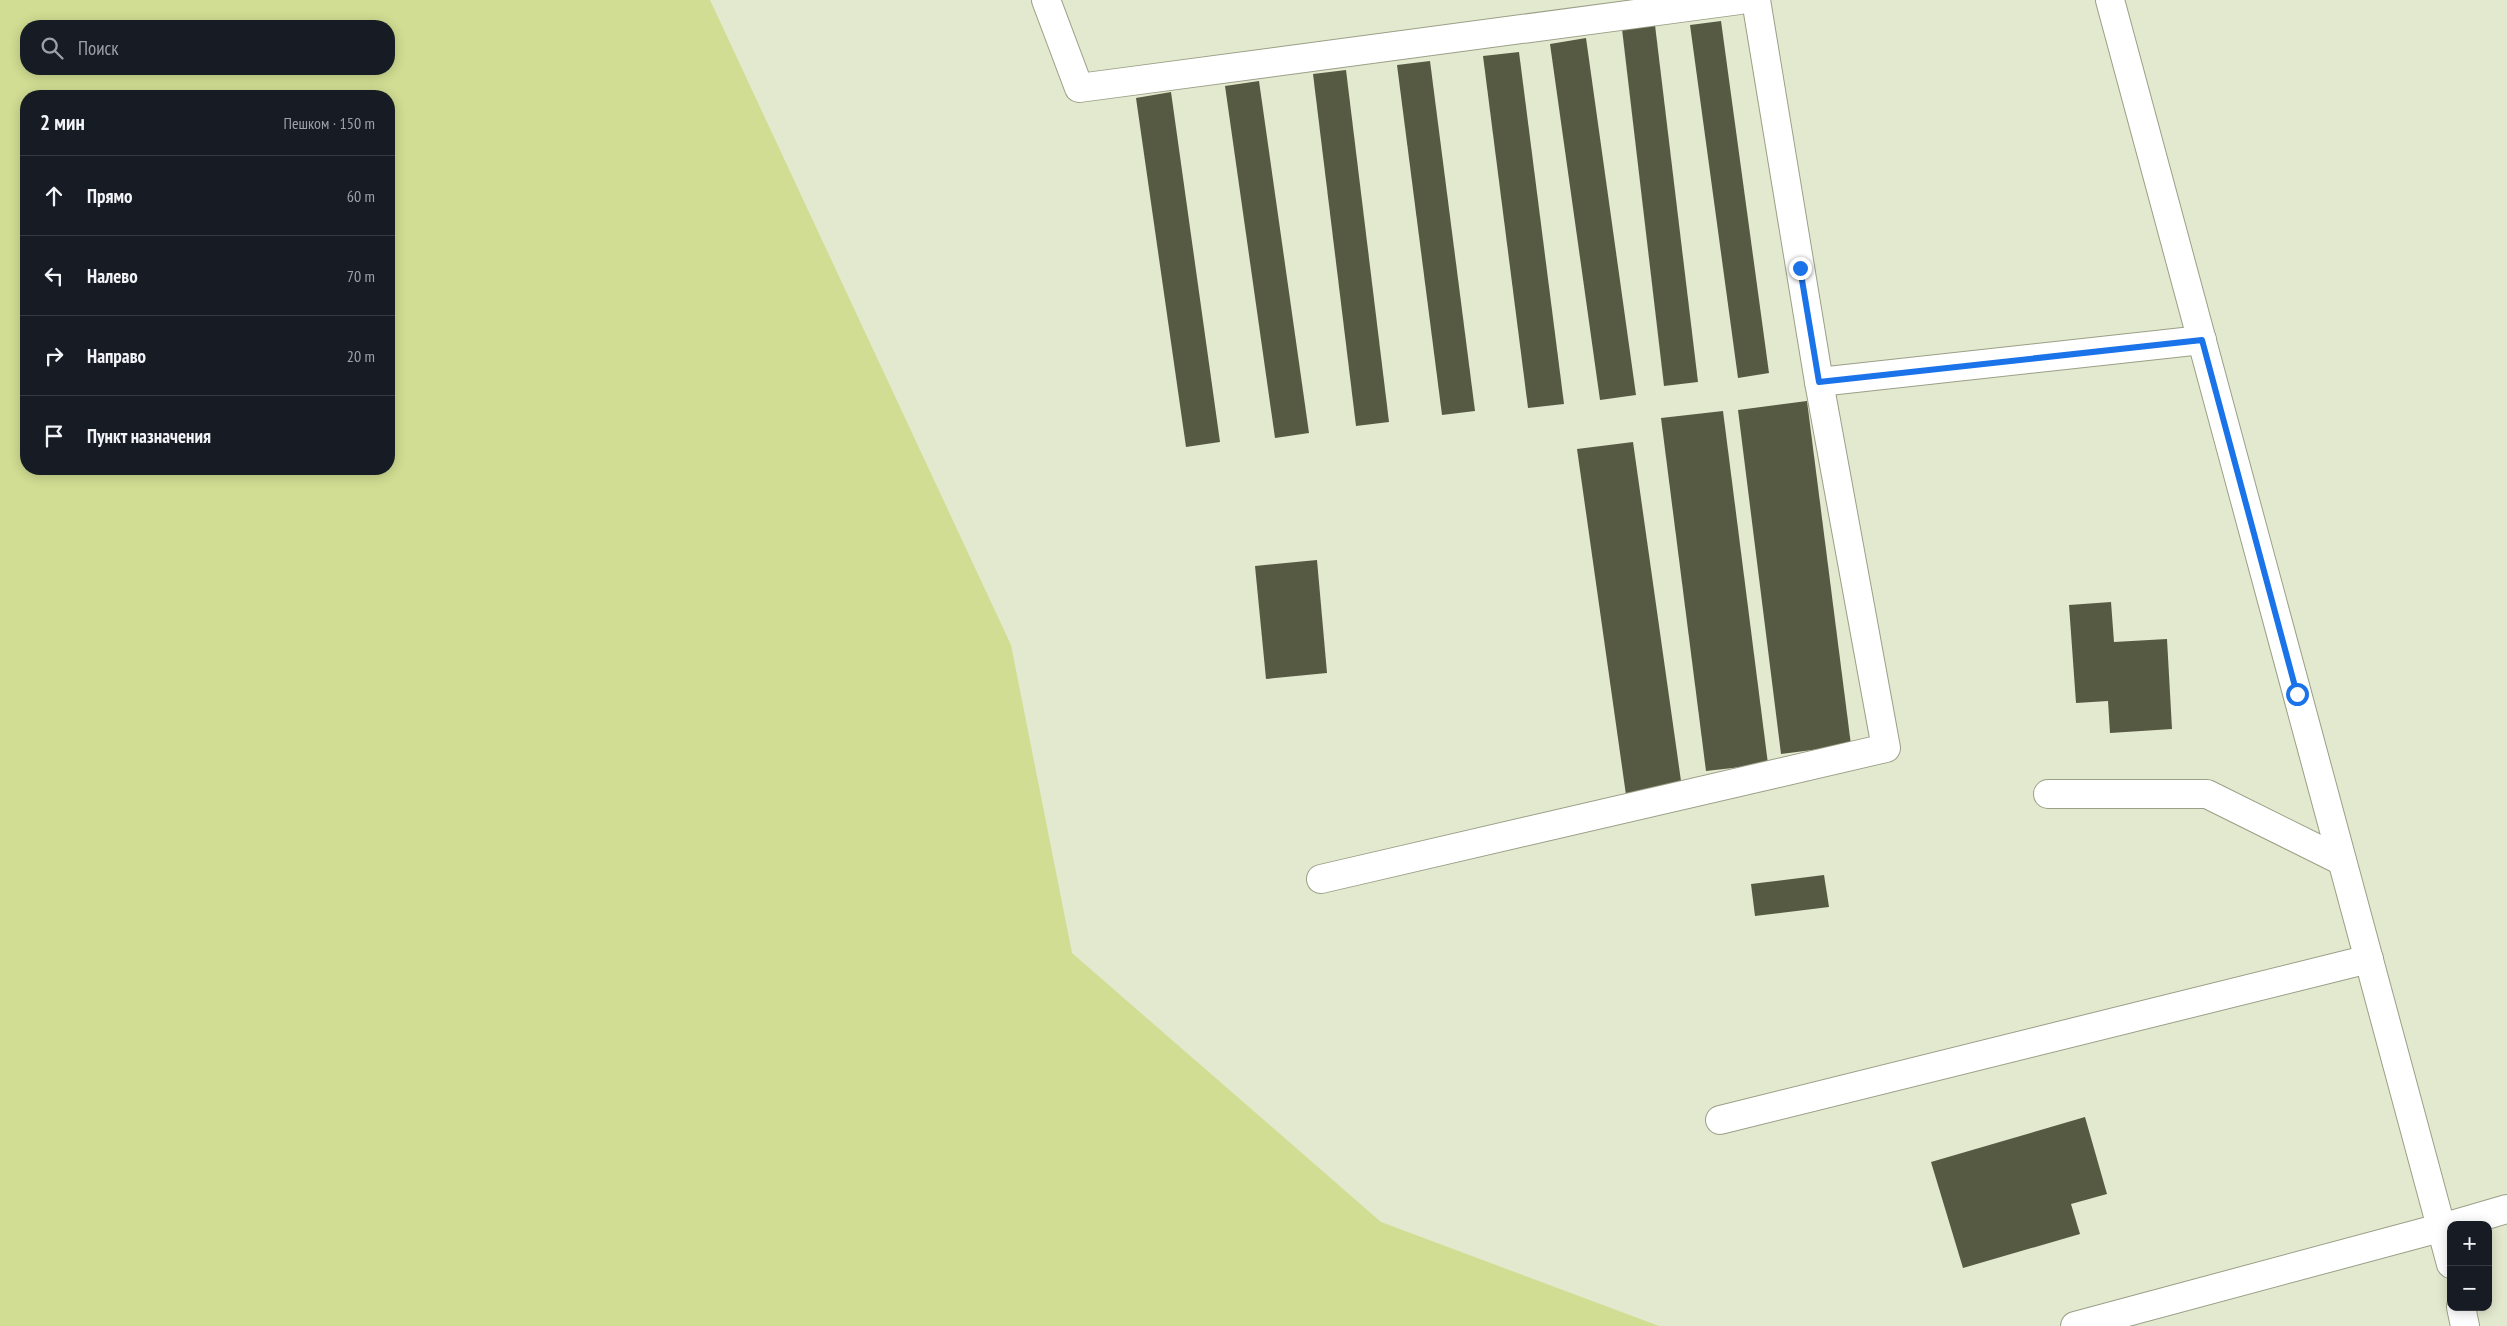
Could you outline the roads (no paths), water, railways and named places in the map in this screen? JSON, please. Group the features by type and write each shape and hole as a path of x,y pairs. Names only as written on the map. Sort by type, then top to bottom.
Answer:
{"street":[{"path":"1046,0 1079,88 1740,0"},
{"path":"1321,879 1886,748 1819,382 1756,0"},
{"path":"2110,0 2342,862 2447,1223"},
{"path":"1819,382 2202,340"},
{"path":"2048,794 2206,794 2342,862"},
{"path":"1720,1120 2369,959"},
{"path":"2465,1221 2507,1209"},
{"path":"2075,1326 2447,1226"},
{"path":"2462,1311 2465,1326"}]}
